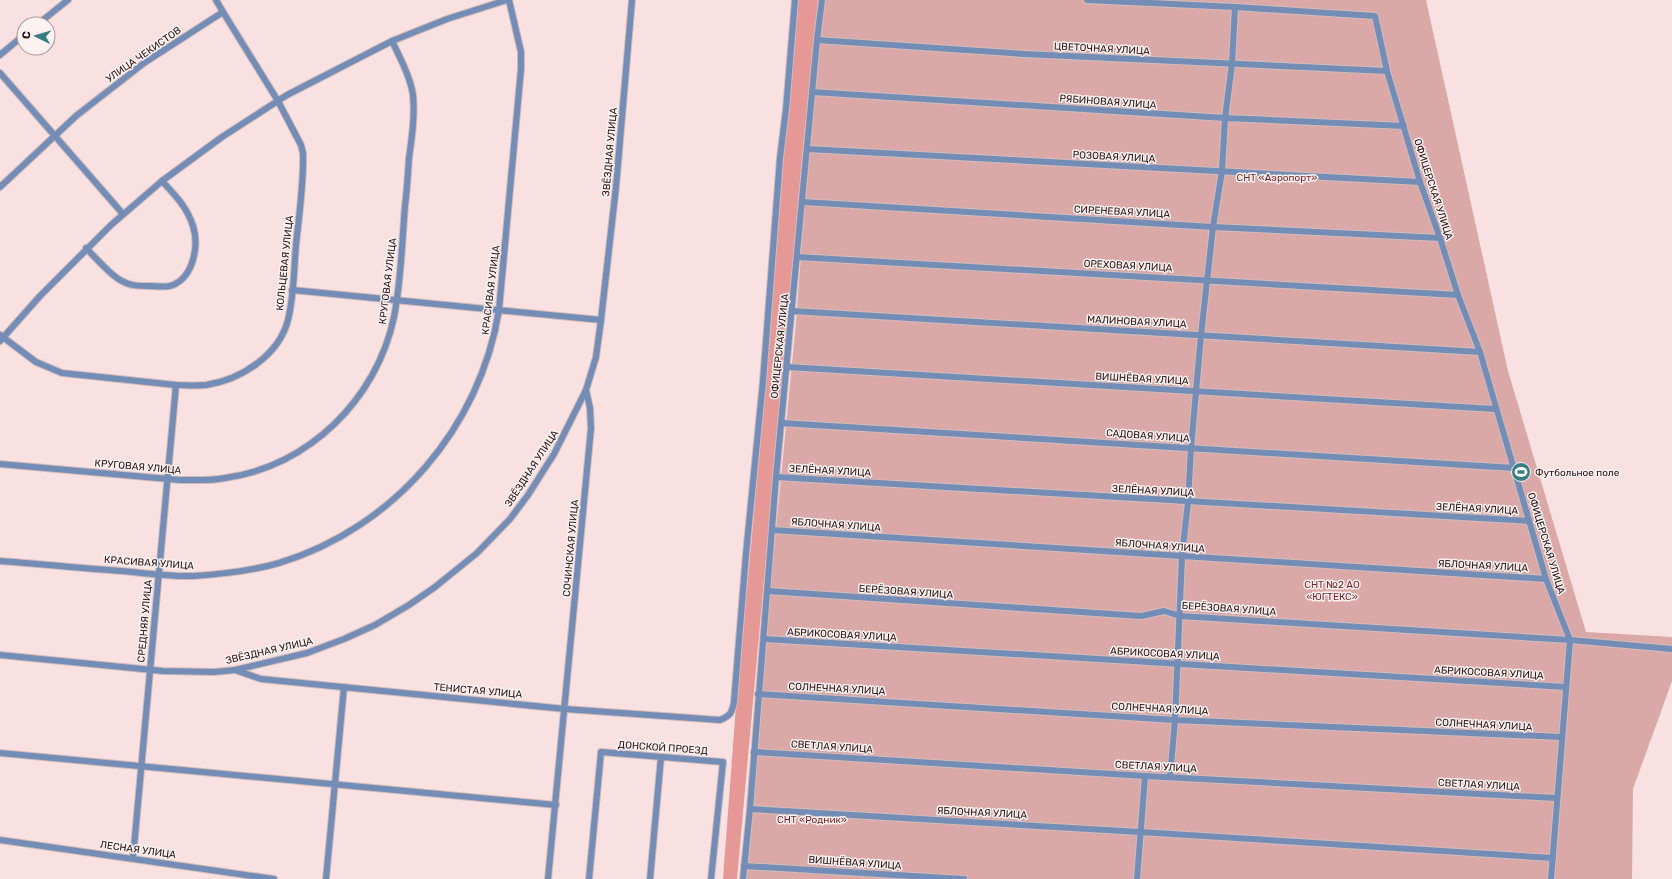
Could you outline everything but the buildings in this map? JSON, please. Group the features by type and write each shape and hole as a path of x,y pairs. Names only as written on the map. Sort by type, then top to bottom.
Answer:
{"street":[{"path":"48,16 68,0"},
{"path":"216,0 278,101"},
{"path":"1,338 86,248 123,214 162,181 222,137 278,101 392,41 447,19 508,0"},
{"name":"КРАСИВАЯ УЛИЦА","path":"0,561 179,576 221,574 262,568 280,563 321,547 345,534 362,524 390,502 416,478 449,438 469,404 482,376 495,337 499,310 521,68 521,52 508,0"},
{"name":"ЗВЁЗДНАЯ УЛИЦА","path":"0,655 150,669 214,672 235,670 307,653 344,639 374,625 435,587 477,553 510,519 528,495 554,454 586,390 596,357 602,320 616,187 632,0"},
{"name":"ТЕНИСТАЯ УЛИЦА","path":"235,670 261,679 565,708 720,720 732,712 795,0"},
{"name":"ОФИЦЕРСКАЯ УЛИЦА","path":"742,879 750,809 776,477 803,202 816,40 822,0"},
{"name":"ОФИЦЕРСКАЯ УЛИЦА","path":"1087,0 1235,7 1375,16 1387,71 1420,182 1458,295 1480,352 1546,579 1570,640"},
{"path":"1170,777 1175,720 1182,556 1188,502 1191,448 1201,335 1213,227 1222,171 1225,118 1232,64 1235,7"},
{"name":"УЛИЦА ЧЕКИСТОВ","path":"0,188 76,116 144,63 223,12"},
{"name":"ЦВЕТОЧНАЯ УЛИЦА","path":"816,40 1024,54 1387,71"},
{"path":"0,54 16,41"},
{"name":"КРУГОВАЯ УЛИЦА","path":"0,464 167,479 206,480 227,478 270,466 311,444 330,429 345,414 365,386 378,363 386,345 394,317 413,125 413,94 407,74 392,41"},
{"path":"0,73 123,214"},
{"name":"РЯБИНОВАЯ УЛИЦА","path":"812,92 1225,118 1404,126"},
{"name":"КОЛЬЦЕВАЯ УЛИЦА","path":"1,338 36,362 62,373 176,385 206,385 219,382 247,371 260,361 272,350 280,338 288,321 292,290 303,154 301,145 278,101"},
{"name":"РОЗОВАЯ УЛИЦА","path":"807,149 1420,182"},
{"path":"86,248 120,281 131,285 173,285 186,276 194,255 194,227 185,206 162,181"},
{"name":"СИРЕНЕВАЯ УЛИЦА","path":"803,202 1213,227 1440,238"},
{"name":"ОРЕХОВАЯ УЛИЦА","path":"797,257 1458,295"},
{"path":"292,290 602,320"},
{"name":"МАЛИНОВАЯ УЛИЦА","path":"792,312 1480,352"},
{"name":"ВИШНЁВАЯ УЛИЦА","path":"787,367 1496,409"},
{"name":"СРЕДНЯЯ УЛИЦА","path":"133,858 176,385"},
{"name":"СОЧИНСКАЯ УЛИЦА","path":"548,879 591,428 590,408 586,390"},
{"name":"САДОВАЯ УЛИЦА","path":"781,423 1514,468"},
{"name":"ЗЕЛЁНАЯ УЛИЦА","path":"776,477 1529,521"},
{"name":"ЯБЛОЧНАЯ УЛИЦА","path":"772,530 1546,579"},
{"name":"БЕРЁЗОВАЯ УЛИЦА","path":"768,591 1140,616 1164,611 1180,616 1570,640 1672,649"},
{"name":"АБРИКОСОВАЯ УЛИЦА","path":"764,639 1566,687"},
{"path":"1551,879 1556,798 1570,640"},
{"path":"326,879 344,687"},
{"name":"СОЛНЕЧНАЯ УЛИЦА","path":"758,694 1175,720 1561,737"},
{"name":"ДОНСКОЙ ПРОЕЗД","path":"590,879 602,752 723,762 711,879"},
{"name":"СВЕТЛАЯ УЛИЦА","path":"754,752 1144,776 1556,798"},
{"path":"0,753 556,805"},
{"path":"650,879 661,757"},
{"path":"1137,879 1144,776"},
{"name":"ЯБЛОЧНАЯ УЛИЦА","path":"750,809 1553,858"},
{"name":"ЛЕСНАЯ УЛИЦА","path":"0,840 274,879"},
{"name":"ВИШНЁВАЯ УЛИЦА","path":"744,866 964,879"}],"green space":[{"path":"823,0 1426,0 1508,371 1586,632 1672,637 1672,681 1633,789 1632,879 746,879 755,747 796,322 817,40"}],"shaded area":[{"path":"797,0 818,0 804,137 737,879 723,879 736,706 753,524"}],"place":[{"name":"Футбольное поле","path":"1521,472"}],"park label":[{"name":"СНТ «Аэропорт»","path":"1277,177"},
{"name":"СНТ №2 АО «ЮГТЕКС»","path":"1332,590"},
{"name":"СНТ «Родник»","path":"812,819"}]}
